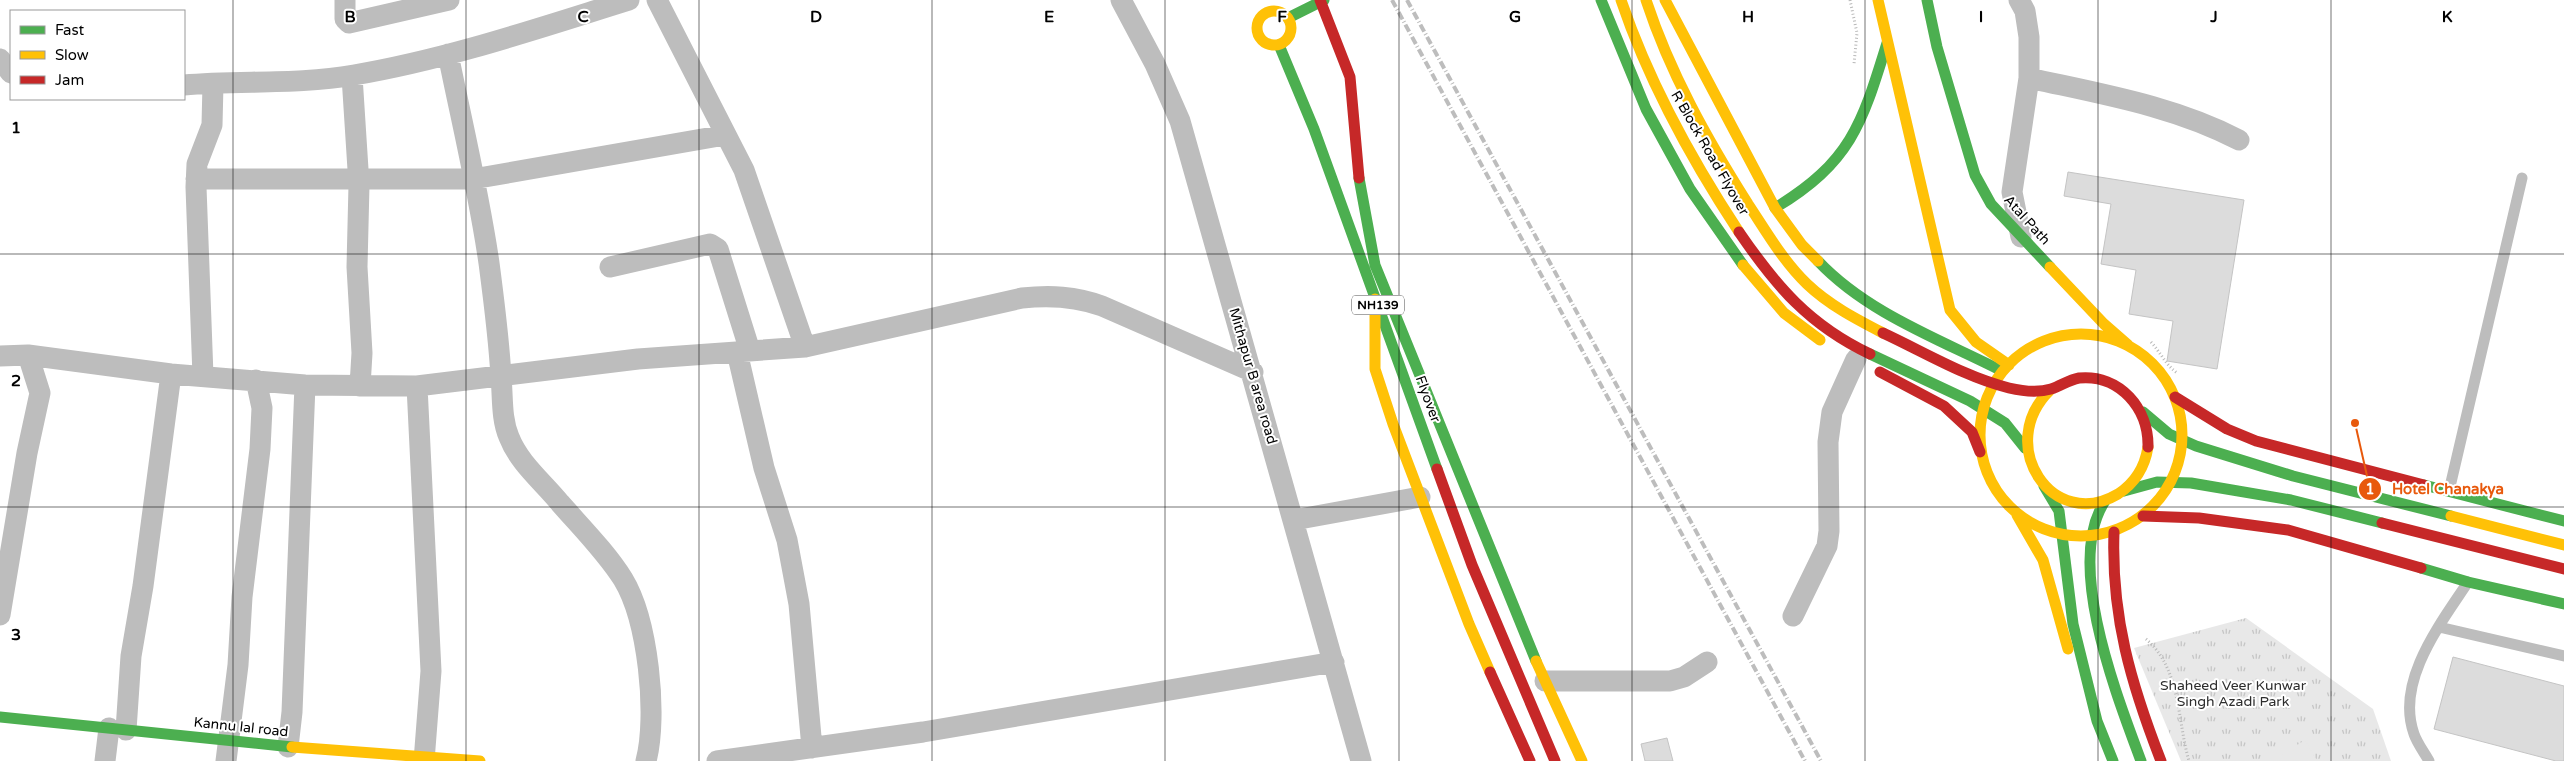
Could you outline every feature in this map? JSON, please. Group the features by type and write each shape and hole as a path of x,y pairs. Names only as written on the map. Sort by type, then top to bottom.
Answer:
{"main road":[{"path":"1320,0 1350,77 1360,195 1375,265 1544,681 1582,761"},
{"path":"1288,18 1324,0"},
{"path":"1601,0 1646,109 1690,189 1748,272 1784,313 1826,344 1944,406 1972,432 1988,477 2000,497 2017,515 2043,560 2068,647 2078,693"},
{"name":"R Block Road Flyover","path":"1621,0 1634,39 1661,99 1708,185 1760,262 1791,300 1823,327 1867,353 1970,401 2005,423 2025,448"},
{"name":"R Block Road Flyover","path":"1646,0 1656,33 1682,90 1729,174 1777,248 1807,284 1838,308 1983,380 2021,390 2050,390"},
{"path":"1665,0 1775,208 1802,245 1838,281 1868,302 2005,368"},
{"path":"1878,0 1950,310 1964,332 2005,368"},
{"name":"Atal Path","path":"1927,0 1937,47 1975,175 1991,204 2104,324 2156,367 2175,397"},
{"path":"1260,12 1278,12 1288,18 1291,34 1284,43 1279,45 1267,44 1259,37 1257,26 1260,12"},
{"path":"1775,208 1794,197 1839,157 1863,114 1887,43"},
{"name":"Flyover","path":"1279,45 1314,129 1472,565 1555,761"},
{"path":"1670,152 1728,121"},
{"path":"1375,265 1375,369 1420,497 1468,624 1530,761"},
{"path":"1981,453 1980,422 1989,393 2005,368 2032,346 2063,335 2097,335 2128,345"},
{"name":"R Block Road Flyover","path":"2044,486 2062,498 2083,504 2105,501 2124,491 2139,476 2148,456 2149,434 2143,412 2130,395 2112,383 2098,380 2069,380 2050,390 2035,406 2026,426 2025,448 2031,469 2059,511 2073,624 2097,722 2113,761"},
{"path":"2175,397 2226,430 2256,441 2564,521"},
{"path":"2017,515 2047,531 2080,537 2114,532 2143,516 2165,492 2179,462 2182,429 2175,397"},
{"path":"2143,412 2169,434 2196,446 2294,476 2564,545"},
{"path":"2124,491 2157,482 2191,483 2291,500 2564,569"},
{"path":"2105,501 2096,515 2091,530 2092,584 2097,619 2123,713 2141,761"},
{"path":"2143,516 2199,518 2288,530 2468,582 2564,604"},
{"path":"2114,532 2111,569 2117,620 2141,711 2161,761"},
{"name":"Kannu lal road","path":"0,717 117,729 227,751 288,747 317,756 480,761"}],"street":[{"path":"345,0 345,19 349,22 449,0"},
{"path":"185,85 352,76 448,54 539,29 629,0"},
{"path":"656,0 724,135 744,170 805,347"},
{"name":"Mithapur B area road","path":"1121,0 1155,64 1180,120 1253,372 1361,761"},
{"path":"2019,0 2025,11 2029,37 2030,78 2012,192 2021,237"},
{"path":"448,54 489,264 504,423 513,445 529,468 601,551 622,579 634,601 648,674 652,715 652,732 646,761"},
{"path":"0,59 10,72"},
{"path":"352,76 359,178 358,267 362,353 360,386"},
{"path":"2030,78 2150,105 2195,119 2240,140"},
{"path":"203,376 196,179 197,164 212,125 213,84"},
{"path":"196,179 473,179 724,135"},
{"path":"610,266 710,244 718,248 743,351 764,468 787,540 799,604 812,748"},
{"path":"0,356 28,355 171,374 305,385 417,386 638,359 805,347 1022,298 1069,297 1102,306 1253,372"},
{"path":"0,615 27,453 40,393 28,355"},
{"path":"1793,616 1827,546 1829,530 1828,442 1832,412 1856,359"},
{"path":"104,761 117,729 131,656 143,586 171,374"},
{"path":"227,751 234,700 242,597 260,449 262,408 256,380"},
{"path":"288,747 292,712 305,385"},
{"path":"417,386 431,671 424,760"},
{"path":"1294,520 1420,497"},
{"path":"717,761 924,732 1334,662"},
{"path":"1544,681 1670,681 1684,677 1707,662"}],"lane":[{"path":"2449,491 2522,178"},
{"path":"2429,761 2414,734 2410,709 2412,688 2418,666 2438,627 2468,582"},
{"path":"2438,627 2564,656"}],"path":[{"path":"1850,0 1857,33 1852,73"},
{"path":"2148,338 2160,351 2166,364 2181,376"},
{"path":"2117,620 2158,649 2165,662 2177,703 2189,761"}],"green space":[{"name":"Shaheed Veer Kunwar Singh Azadi Park","path":"2246,618 2373,709 2391,761 2181,761 2134,648"},
{"path":"2305,740 2317,761 2272,761"}],"building":[{"path":"2068,172 2244,200 2217,369 2167,361 2173,321 2129,314 2136,270 2101,264 2111,204 2064,196"},
{"path":"2453,657 2564,686 2564,761 2556,761 2434,729"},
{"path":"1667,738 1673,761 1645,761 1641,744"}],"railway":[{"path":"1392,0 1805,761"},
{"path":"1407,0 1821,761"}],"traffic: fast":[{"path":"1288,18 1324,0"},
{"path":"1601,0 1646,109 1690,189 1743,265"},
{"path":"1927,0 1937,47 1975,175 1991,204 2050,267"},
{"path":"1775,208 1801,191 1821,174 1850,139 1861,119 1870,96 1887,43"},
{"path":"1279,45 1314,129 1437,469"},
{"path":"1359,178 1375,265 1536,661"},
{"path":"1818,261 1837,279 1881,310 1905,324 2002,371"},
{"path":"1870,354 1970,401 2005,423 2025,448"},
{"path":"2143,412 2169,434 2196,446 2293,476 2451,516"},
{"path":"2124,491 2157,482 2191,483 2291,500 2382,523"},
{"path":"2424,485 2564,521"},
{"path":"2044,486 2059,511 2073,624 2097,721 2113,761"},
{"path":"2105,501 2094,527 2090,559 2092,593 2108,667 2141,761"},
{"path":"2421,568 2468,582 2564,604"},
{"path":"0,717 292,747"}],"traffic: slow":[{"path":"1621,0 1644,61 1672,120 1704,177 1739,232"},
{"path":"1646,0 1666,54 1704,130 1775,246 1790,266 1815,292 1843,311 1883,333"},
{"path":"1665,0 1775,208 1802,245 1818,261"},
{"path":"1878,0 1950,310 1976,342 2009,365"},
{"path":"1274,11 1281,12 1286,16 1290,21 1291,28 1290,35 1286,40 1281,44 1274,45 1267,44 1262,40 1258,35 1257,28 1258,21 1262,16 1267,12 1274,11"},
{"path":"1743,265 1784,313 1820,340"},
{"path":"2050,267 2104,324 2128,345"},
{"path":"1375,299 1375,369 1393,424 1469,624 1490,672"},
{"path":"2081,334 2110,338 2129,346 2145,357 2159,371 2170,387 2178,406 2182,435 2178,464 2170,483 2159,499 2145,513 2129,524 2110,532 2081,536 2052,532 2033,524 2017,513 2003,499 1992,483 1984,464 1980,435 1984,406 1992,387 2003,371 2017,357 2033,346 2052,338 2081,334"},
{"path":"2050,390 2034,412 2028,435 2030,457 2039,477 2053,493 2072,502 2094,503 2118,494 2138,474 2148,447"},
{"path":"2017,515 2043,560 2068,649"},
{"path":"2451,516 2564,545"},
{"path":"1536,661 1582,761"},
{"path":"292,747 480,761"}],"traffic: jam":[{"path":"1320,0 1350,77 1359,178"},
{"path":"1739,232 1766,270 1812,317 1848,343 1870,354"},
{"path":"1883,333 1961,371 2009,388 2041,391 2055,388 2079,378 2094,378 2107,382 2119,388 2137,407 2147,433 2148,447"},
{"path":"1880,372 1944,406 1972,432 1980,452"},
{"path":"2175,397 2227,429 2256,441 2424,485"},
{"path":"1437,469 1472,565 1555,761"},
{"path":"2143,516 2199,518 2288,530 2421,568"},
{"path":"2382,523 2564,569"},
{"path":"2114,532 2116,592 2125,649 2132,677 2161,761"},
{"path":"1490,672 1530,761"}],"place":[{"name":"Hotel Chanakya","path":"2355,423"}]}
